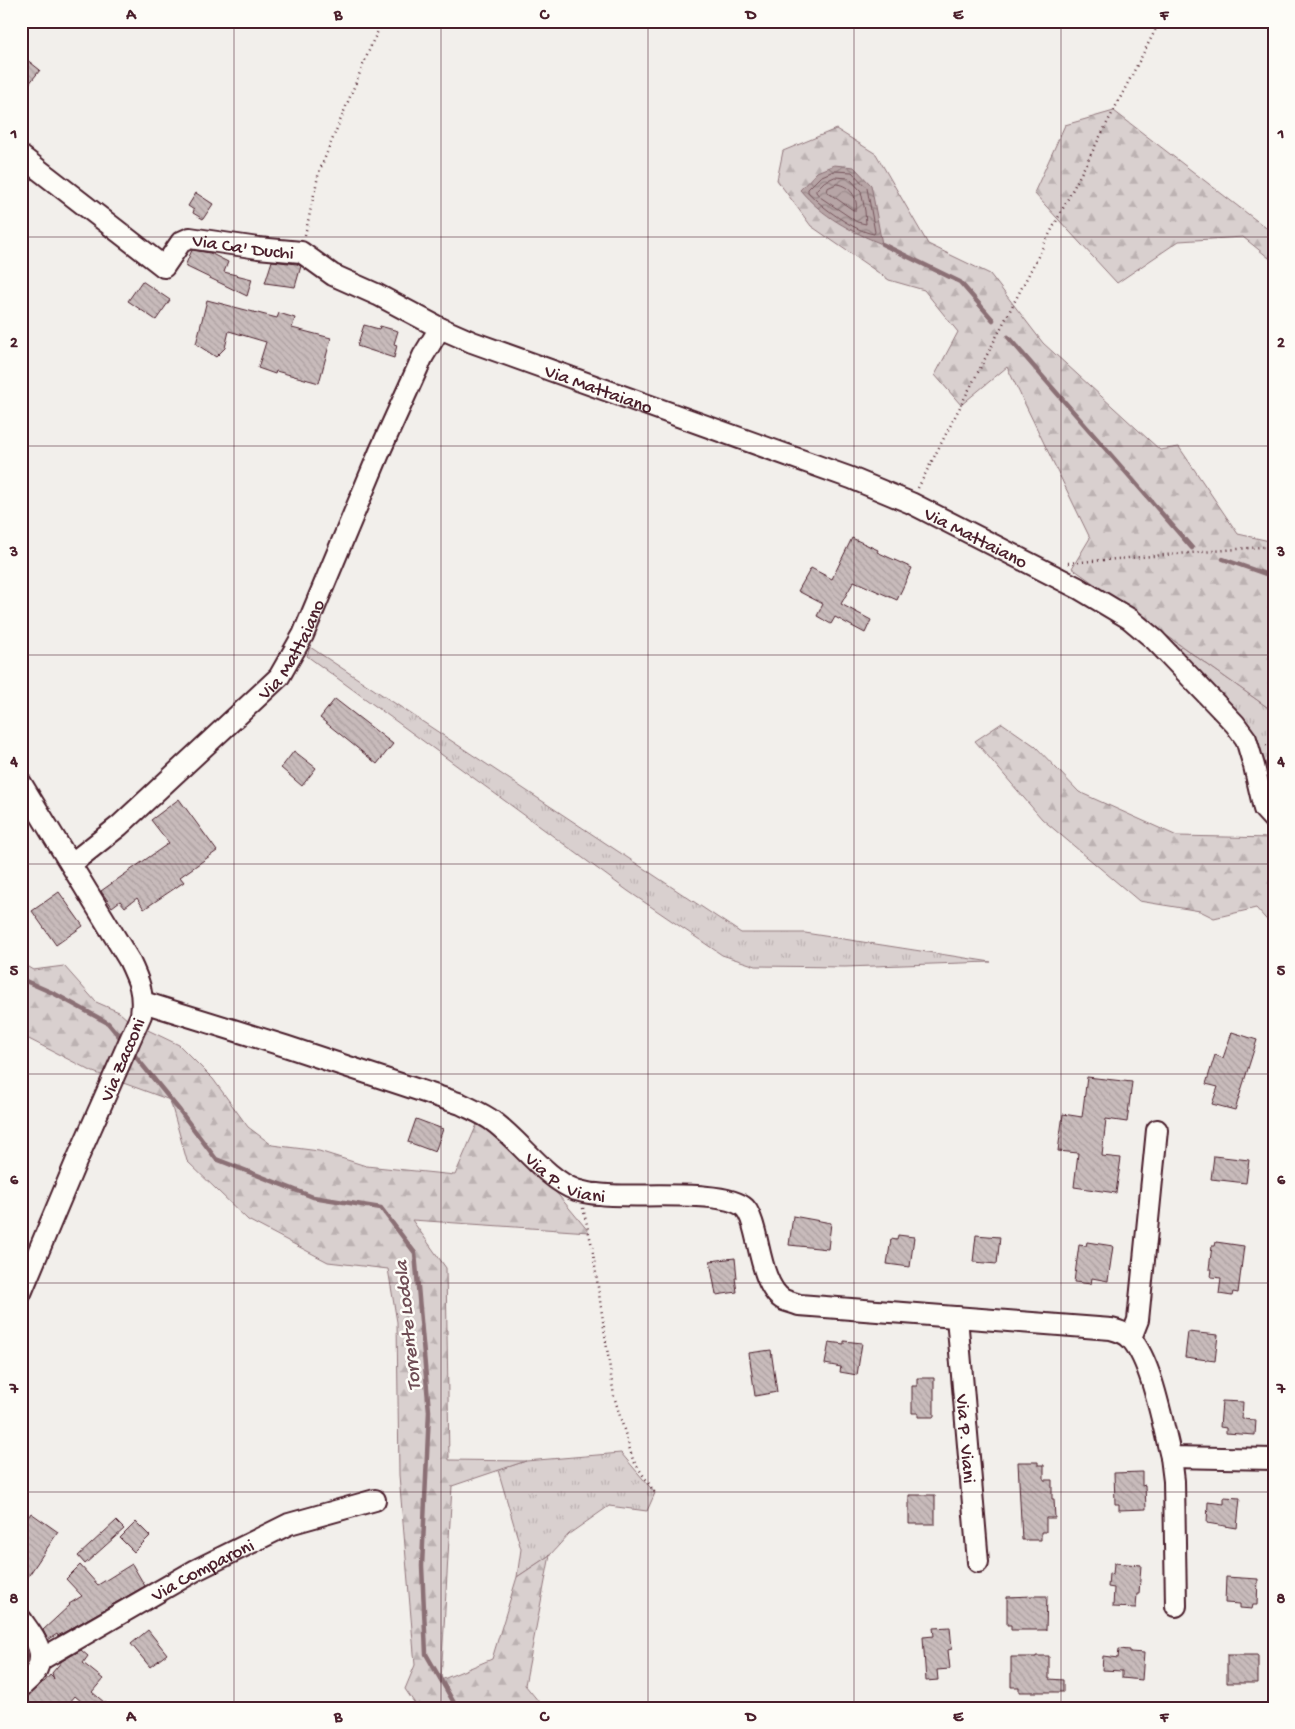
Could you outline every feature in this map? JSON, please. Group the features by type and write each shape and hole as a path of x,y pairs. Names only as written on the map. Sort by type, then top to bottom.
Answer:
{"street":[{"name":"Via Ca' Duchi","path":"21,156 164,267 181,242 190,238 301,252 334,275 378,295 440,328"},
{"name":"Via Mattaiano","path":"71,864 119,826 279,676 303,635 380,451 424,356 440,328 472,342 851,478 911,502 1078,588 1130,619 1155,640 1236,724 1246,739 1249,748 1264,809 1274,820"},
{"name":"Via Zacconi","path":"21,783 129,960 139,982 142,1009 21,1293"},
{"name":"Via P. Viani","path":"142,1009 294,1049 461,1104 482,1113 496,1123 560,1182 576,1190 600,1195 709,1197 738,1203 745,1208 753,1224 769,1282 783,1300 798,1305 1111,1329 1121,1331 1131,1338"},
{"path":"1157,1130 1138,1320 1131,1338 1141,1353 1148,1370 1171,1457 1174,1481 1176,1606"},
{"name":"Via P. Viani","path":"957,1317 978,1562"},
{"path":"1171,1457 1274,1459"},
{"name":"Via Comparoni","path":"21,1687 37,1670 40,1660 196,1570 289,1524 375,1500"},
{"path":"21,1619 40,1647 40,1660"}],"path":[{"path":"301,252 319,172 383,21"},
{"path":"911,502 1160,21"},
{"path":"1065,563 1274,546"},
{"path":"576,1190 591,1239 614,1396 621,1423 633,1460 655,1493"}],"green space":[{"path":"1114,111 1274,234 1274,262 1243,237 1179,241 1117,283 1034,193 1065,125"},
{"path":"836,129 876,154 928,244 990,274 1043,343 1160,450 1179,447 1238,534 1274,542 1274,712 1072,568 1090,538 1007,367 961,405 935,375 958,332 924,290 889,280 811,226 777,180 783,151"},
{"path":"1163,633 1274,712 1274,815 1247,727"},
{"path":"310,647 741,933 805,933 991,962 845,967 756,966 722,955 628,891 307,656"},
{"path":"1002,723 1035,746 1079,792 1177,836 1274,838 1274,928 1256,908 1214,918 1200,911 1139,901 1042,819 975,741"},
{"path":"21,963 33,970 64,966 96,1002 119,1012 129,1021 179,1045 213,1079 248,1127 272,1145 319,1151 366,1166 455,1175 482,1113 511,1138 589,1232 412,1220 446,1268 449,1460 526,1461 452,1486 441,1680 492,1659 517,1577 550,1555 525,1685 544,1708 418,1708 405,1689 415,1665 399,1475 397,1322 388,1269 328,1262 248,1220 187,1161 170,1100 93,1072 21,1035"},
{"path":"621,1453 655,1493 647,1511 609,1506 569,1534 550,1555 517,1577 521,1549 498,1470 526,1461"}],"water":[{"path":"834,165 854,167 871,185 882,244 859,234 828,216 800,190 817,172"}],"building":[{"path":"21,55 40,70 21,94"},
{"path":"196,193 213,204 203,219 193,213 194,210 188,206"},
{"path":"192,250 210,253 228,262 224,272 252,279 247,296 185,266"},
{"path":"272,261 301,266 295,287 265,283"},
{"path":"142,281 170,300 156,320 128,301"},
{"path":"207,300 277,318 279,313 295,318 292,328 331,338 319,383 276,371 275,374 258,368 266,342 229,331 225,348 216,357 196,344"},
{"path":"364,325 379,329 380,326 398,331 394,344 397,345 394,358 357,346"},
{"path":"852,538 912,568 897,600 854,581 841,604 871,620 865,633 835,617 831,624 817,616 823,604 798,591 811,568 832,579"},
{"path":"335,699 393,744 377,764 320,718"},
{"path":"294,751 316,768 302,786 281,768"},
{"path":"179,799 217,851 180,877 184,882 144,909 137,898 125,907 120,901 112,907 101,891 169,843 151,820"},
{"path":"59,892 83,926 56,945 32,911"},
{"path":"1232,1032 1257,1040 1235,1110 1212,1104 1218,1087 1206,1084 1215,1055 1223,1058"},
{"path":"1087,1077 1132,1082 1127,1122 1106,1119 1102,1156 1121,1158 1116,1193 1074,1187 1078,1153 1058,1151 1063,1114 1082,1117"},
{"path":"416,1119 443,1129 435,1152 408,1142"},
{"path":"1214,1156 1249,1160 1246,1183 1211,1179"},
{"path":"793,1216 831,1223 828,1249 789,1245"},
{"path":"898,1235 914,1237 910,1267 887,1264 891,1239 897,1240"},
{"path":"976,1235 1000,1237 997,1264 973,1262"},
{"path":"1087,1242 1113,1246 1108,1281 1092,1278 1091,1284 1074,1282 1079,1245 1086,1246"},
{"path":"1216,1242 1244,1246 1238,1293 1233,1292 1232,1296 1219,1294 1221,1278 1211,1277 1212,1269 1209,1269 1212,1246 1215,1246"},
{"path":"735,1258 737,1292 716,1295 710,1261"},
{"path":"1188,1332 1218,1335 1215,1361 1185,1357"},
{"path":"844,1341 862,1343 857,1375 840,1372 841,1367 825,1364 829,1342 844,1344"},
{"path":"771,1350 777,1392 755,1396 749,1353"},
{"path":"917,1378 934,1378 934,1417 918,1417 918,1413 912,1413 912,1386 917,1386"},
{"path":"1222,1401 1243,1402 1242,1419 1256,1420 1255,1435 1226,1433 1226,1428 1220,1427"},
{"path":"1018,1462 1038,1462 1038,1465 1044,1465 1044,1480 1052,1480 1055,1518 1046,1518 1046,1532 1041,1532 1041,1540 1022,1540"},
{"path":"1142,1472 1142,1486 1145,1485 1146,1509 1119,1510 1119,1504 1115,1504 1114,1473"},
{"path":"909,1495 935,1495 935,1524 909,1524"},
{"path":"1224,1497 1240,1498 1237,1528 1207,1523 1208,1502 1224,1504"},
{"path":"31,1513 58,1532 21,1587 21,1528"},
{"path":"116,1521 124,1529 85,1564 78,1556"},
{"path":"136,1522 150,1536 134,1552 120,1538"},
{"path":"1114,1563 1141,1565 1136,1608 1113,1607 1114,1588 1108,1587 1109,1573 1113,1574"},
{"path":"132,1564 145,1586 48,1640 43,1630 69,1604 82,1596 66,1579 80,1565 98,1585"},
{"path":"1226,1577 1258,1579 1257,1605 1253,1605 1252,1609 1240,1608 1240,1604 1225,1603"},
{"path":"1047,1596 1046,1630 1011,1630 1011,1625 1007,1625 1007,1597"},
{"path":"950,1627 952,1649 948,1650 950,1669 937,1670 938,1680 926,1681 923,1637 934,1636 933,1628"},
{"path":"148,1630 167,1654 150,1667 131,1644"},
{"path":"1119,1649 1144,1653 1142,1680 1122,1678 1122,1671 1102,1670 1103,1656 1118,1658"},
{"path":"81,1650 88,1656 83,1663 103,1679 92,1692 111,1708 89,1708 75,1696 65,1708 21,1708 21,1702 50,1675 54,1679 52,1673 62,1661"},
{"path":"1227,1655 1258,1655 1258,1683 1227,1683"},
{"path":"1049,1656 1049,1679 1063,1680 1063,1692 1019,1692 1019,1687 1011,1687 1011,1657"}],"waterway":[{"path":"882,244 960,282 993,320"},
{"path":"1008,337 1192,548"},
{"path":"1223,559 1274,577"},
{"name":"Torrente Lodola","path":"21,979 55,994 108,1023 123,1041"},
{"name":"Torrente Lodola","path":"131,1051 216,1159 313,1197 381,1208 415,1253 429,1411 422,1566 426,1654 457,1708"}]}
